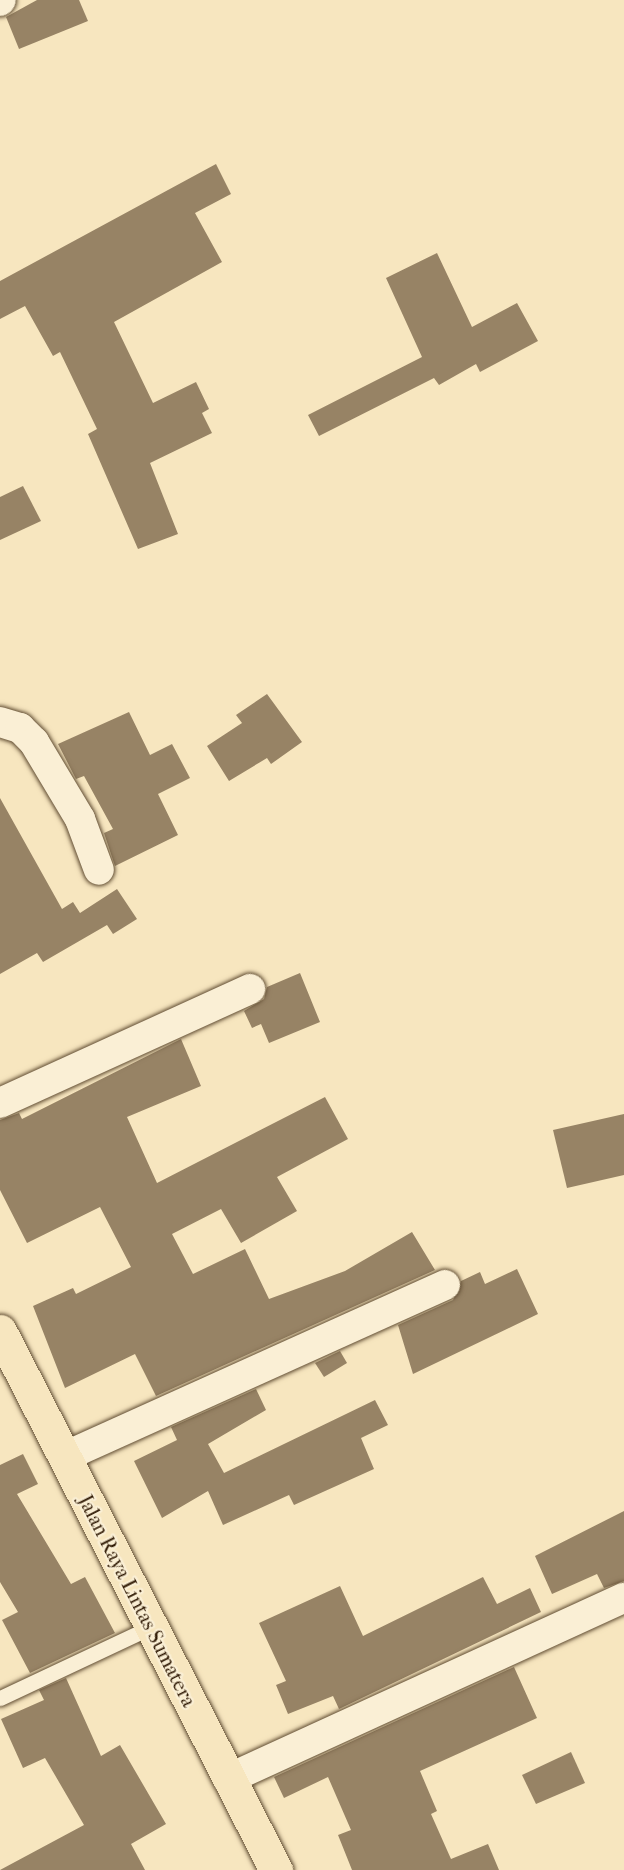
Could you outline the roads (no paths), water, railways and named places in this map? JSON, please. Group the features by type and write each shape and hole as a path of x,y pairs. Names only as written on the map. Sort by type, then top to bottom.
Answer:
{"highway":[{"name":"Jalan Raya Lintas Sumatera","path":"0,1331 276,1870"}],"street":[{"path":"0,722 20,728 34,742 80,819 99,870"},
{"path":"0,1102 250,989"},
{"path":"64,1457 445,1285"},
{"path":"228,1779 624,1598"}],"lane":[{"path":"0,1698 151,1627"}]}
